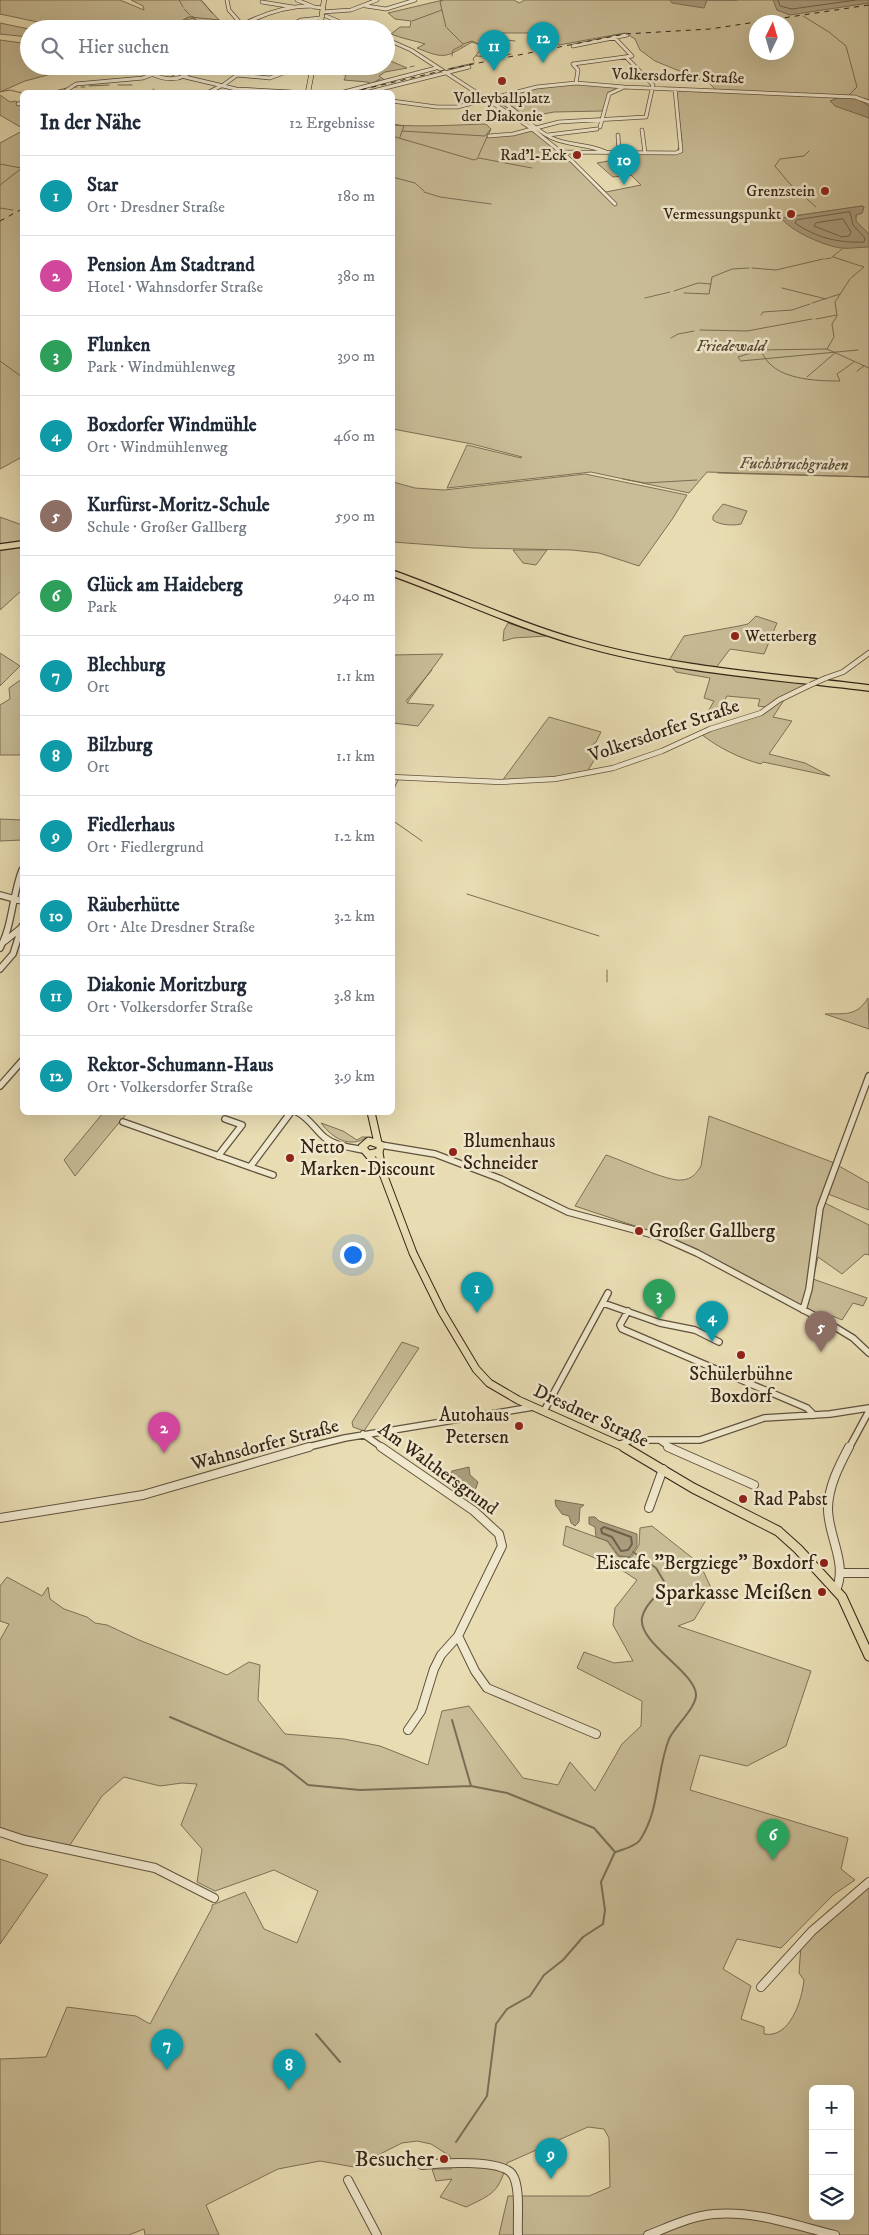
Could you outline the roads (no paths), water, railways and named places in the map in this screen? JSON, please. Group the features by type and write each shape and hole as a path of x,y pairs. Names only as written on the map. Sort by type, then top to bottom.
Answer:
{"main road":[{"path":"321,20 324,0"},
{"path":"308,90 311,75"},
{"path":"0,547 20,544"},
{"path":"395,574 538,629 607,650 689,666 869,688"},
{"name":"Dresdner Straße","path":"372,1115 380,1147 379,1159 382,1171 417,1262 463,1350 476,1370 489,1383 511,1397 620,1444 714,1499 778,1530 836,1590 847,1607 869,1656"},
{"name":"Dresdner Straße","path":"374,1126 372,1137 366,1148 382,1171"},
{"path":"366,1148 380,1147"},
{"path":"366,1148 380,1147"}],"street":[{"path":"227,0 229,10 236,20"},
{"path":"297,0 337,20"},
{"path":"301,20 322,13 333,13 365,6 377,0"},
{"path":"365,6 386,9 415,0"},
{"path":"262,2 295,7"},
{"path":"254,20 258,17 295,7 311,6"},
{"path":"573,46 627,35"},
{"path":"576,83 578,70 573,64 632,56 614,37"},
{"path":"395,43 408,49 531,128 562,152 615,204"},
{"path":"489,136 513,134 559,122 646,116 652,88 651,82 626,57"},
{"path":"376,90 469,67"},
{"path":"352,90 436,68"},
{"path":"67,90 76,84 138,79 154,75 163,80 185,76 244,90"},
{"path":"214,90 237,75 270,78 276,75"},
{"name":"Volkersdorfer Straße","path":"395,101 448,107 464,106 494,96 550,85 576,83 624,87 821,94 855,97 869,102"},
{"path":"541,136 598,128 608,94 624,87"},
{"path":"562,152 676,153 681,151 682,143 675,89"},
{"path":"494,96 548,135 597,148 608,153"},
{"path":"642,130 645,153"},
{"path":"618,135 619,153"},
{"name":"Volkersdorfer Straße","path":"395,777 500,782 555,779 613,768 654,754 710,729 742,720 761,712 778,700 843,672 869,654"},
{"path":"5,941 13,898 20,876"},
{"path":"0,895 20,900"},
{"path":"0,948 20,928"},
{"path":"0,969 13,954 20,932"},
{"path":"0,1086 20,1063"},
{"path":"803,1310 809,1289 820,1208 869,1076"},
{"path":"250,1167 289,1115"},
{"path":"304,1115 308,1117 327,1138 338,1144 366,1148"},
{"path":"218,1156 242,1125 225,1119"},
{"path":"123,1122 273,1175"},
{"path":"380,1147 426,1152 501,1179 568,1212 649,1233 677,1243 853,1338 869,1353"},
{"path":"544,1411 608,1293"},
{"path":"603,1303 660,1323 695,1330 719,1342"},
{"path":"628,1311 620,1325 622,1329 807,1408 814,1415"},
{"name":"Wahnsdorfer Straße","path":"3,1518 143,1495 314,1445 363,1434 528,1409 533,1406"},
{"path":"620,1444 632,1440 700,1440 764,1418 869,1409 866,1424 838,1471 829,1497 829,1524 840,1573 840,1584 836,1590"},
{"name":"Am Walthersgrund","path":"363,1434 474,1511 499,1534 502,1540 499,1553 458,1636 438,1662 421,1711 408,1730"},
{"path":"660,1441 754,1485"},
{"path":"649,1508 663,1470"},
{"path":"840,1573 869,1573"},
{"path":"458,1636 475,1671 487,1688 596,1734"},
{"path":"0,1832 24,1840 155,1868 214,1898"},
{"path":"761,1987 804,1938 842,1901 869,1882"},
{"path":"422,2165 444,2162 503,2167 512,2172 515,2183 518,2235"},
{"path":"348,2180 377,2235"},
{"path":"648,2235 696,2218 719,2214 738,2215 834,2235"}],"water":[{"path":"670,0 707,0 704,8 672,3"},
{"path":"773,0 869,0 869,3 790,15 777,10"},
{"path":"840,97 858,99 869,106 869,118 835,106 830,101"},
{"path":"864,207 862,213 856,215 856,221 869,234 869,247 834,247 800,233 781,218"},
{"path":"469,1467 470,1475 478,1482 476,1488 469,1495 447,1481 452,1471"},
{"path":"555,1500 584,1505 580,1508 579,1522 575,1526 571,1523 569,1516 562,1514 556,1506"},
{"path":"589,1517 595,1517 599,1521 637,1534 637,1546 630,1557 619,1556 608,1541 596,1537 595,1527 589,1524"}],"waterway":[{"path":"179,0 183,7"},
{"path":"201,0 212,13"},
{"path":"442,10 440,2 443,0"},
{"path":"184,9 190,15"},
{"path":"412,21 442,10"},
{"path":"442,10 446,27"},
{"name":"Fuchsbruchgraben","path":"803,16 829,32 846,46 857,87 849,95"},
{"path":"183,20 188,17"},
{"path":"192,17 220,20"},
{"path":"447,28 463,44 472,41 478,44 500,41"},
{"path":"507,40 515,41"},
{"path":"452,56 453,50 463,45"},
{"path":"474,61 473,59 481,49 478,45"},
{"path":"476,56 498,57 511,54"},
{"path":"448,69 474,63"},
{"path":"410,67 414,66"},
{"path":"373,83 380,79"},
{"path":"89,86 109,85"},
{"path":"118,85 132,85"},
{"path":"59,90 67,88"},
{"path":"0,92 10,90 20,92"},
{"path":"395,124 404,126 402,131"},
{"path":"402,131 485,136 490,130"},
{"path":"400,137 402,131"},
{"path":"395,137 474,160 479,158 532,168"},
{"path":"478,157 487,137"},
{"path":"809,151 804,156 780,159 775,166 789,183 816,207"},
{"path":"0,164 20,168"},
{"path":"0,185 20,170"},
{"path":"395,178 415,183 424,191"},
{"path":"424,192 440,197 491,204"},
{"path":"0,208 13,210"},
{"path":"832,257 842,249"},
{"path":"833,257 864,267 851,278"},
{"path":"825,259 831,258"},
{"path":"752,268 776,270 823,259"},
{"path":"711,284 712,277 732,269 749,268"},
{"path":"837,315 835,302 850,279"},
{"path":"674,291 698,283 711,284"},
{"path":"684,293 709,294 711,284"},
{"path":"782,288 825,299"},
{"path":"645,298 670,292"},
{"path":"825,299 840,294"},
{"path":"812,303 825,299"},
{"path":"761,315 763,312 792,310 810,304"},
{"path":"816,319 837,315"},
{"path":"827,349 834,337 832,324 837,315"},
{"path":"700,330 747,331 812,319"},
{"path":"671,338 678,334 694,331"},
{"path":"760,350 827,349"},
{"path":"827,349 834,352"},
{"path":"760,350 766,359"},
{"path":"760,350 738,357 741,361 766,359"},
{"path":"836,352 858,350"},
{"path":"766,359 834,352"},
{"path":"807,377 835,353"},
{"path":"835,353 869,368"},
{"path":"766,359 776,369 784,373 812,380 840,381 837,374 854,362"},
{"path":"0,361 20,376"},
{"path":"857,371 864,366"},
{"name":"Fuchsbruchgraben","path":"718,473 869,477"},
{"name":"Fuchsbruchgraben","path":"623,479 645,483 697,480"},
{"path":"406,701 432,670"},
{"path":"395,786 398,780"},
{"path":"395,822 422,841"},
{"path":"467,894 599,936"},
{"path":"607,970 607,982"},
{"path":"616,1852 632,1846 640,1840 655,1804 662,1764 669,1739 693,1705 696,1694 693,1685 686,1676 648,1637 643,1628 643,1613 665,1583 656,1568 633,1552"},
{"path":"170,1717 283,1765 308,1785 360,1790 471,1786"},
{"path":"452,1720 471,1786"},
{"path":"456,2142 487,2096 496,2024 507,2009 530,1996 544,1975 563,1960 583,1937 603,1924 605,1910 601,1882 615,1852 594,1828 507,1793 471,1786"},
{"path":"316,2034 340,2062"}],"railway":[{"path":"360,90 458,67 625,34 710,29 869,5"},
{"path":"0,221 20,210"}],"place":[{"name":"Rektor-Schumann-Haus","path":"543,63"},
{"name":"Diakonie Moritzburg","path":"494,71"},
{"name":"Volleyballplatz der Diakonie","path":"502,81"},
{"name":"Rad'l-Eck","path":"577,155"},
{"name":"Räuberhütte","path":"624,185"},
{"name":"Grenzstein","path":"825,191"},
{"name":"Vermessungspunkt","path":"791,214"},
{"name":"Wetterberg","path":"735,636"},
{"name":"Blumenhaus Schneider","path":"453,1152"},
{"name":"Netto Marken-Discount","path":"290,1158"},
{"name":"Großer Gallberg","path":"639,1231"},
{"name":"Star","path":"477,1313"},
{"name":"Flunken","path":"659,1320"},
{"name":"Boxdorfer Windmühle","path":"712,1342"},
{"name":"Kurfürst-Moritz-Schule","path":"821,1352"},
{"name":"Schülerbühne Boxdorf","path":"741,1355"},
{"name":"Autohaus Petersen","path":"519,1426"},
{"name":"Pension Am Stadtrand","path":"164,1453"},
{"name":"Rad Pabst","path":"743,1499"},
{"name":"Eiscafe \"Bergziege\" Boxdorf","path":"824,1563"},
{"name":"Sparkasse Meißen","path":"822,1592"},
{"name":"Glück am Haideberg","path":"773,1860"},
{"name":"Blechburg","path":"167,2070"},
{"name":"Bilzburg","path":"289,2090"},
{"name":"Besucher","path":"444,2159"},
{"name":"Fiedlerhaus","path":"551,2179"}],"park label":[{"name":"Friedewald","path":"731,346"}]}
